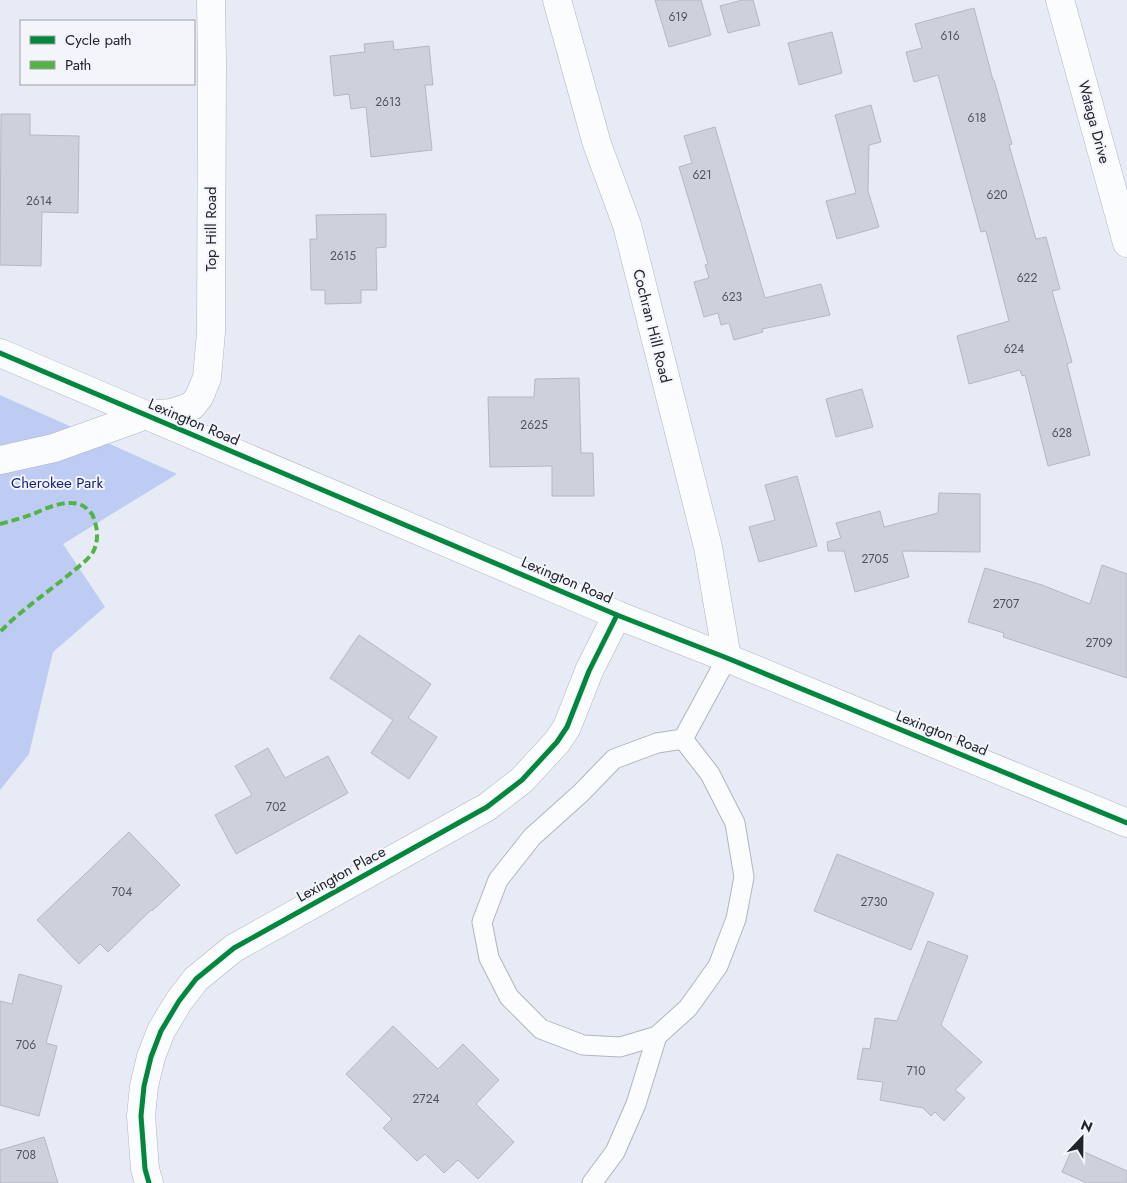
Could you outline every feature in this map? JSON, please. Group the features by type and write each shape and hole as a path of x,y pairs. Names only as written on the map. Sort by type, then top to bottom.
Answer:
{"street":[{"name":"Top Hill Road","path":"146,415 172,414 192,406 199,397 207,378 211,332 212,61 210,0"},
{"name":"Cochran Hill Road","path":"557,0 597,144 627,225 708,547 726,658"},
{"name":"Wataga Drive","path":"1060,0 1127,243"},
{"name":"Lexington Road","path":"0,353 617,615 1127,823"},
{"path":"0,460 54,448 146,415"},
{"name":"Lexington Place","path":"149,1183 145,1169 141,1116 144,1086 151,1057 162,1031 179,1001 196,979 234,948 487,807 522,780 557,742 567,728 589,671 617,615"}],"lane":[{"path":"683,739 726,658"},
{"path":"683,739 710,774 735,823 744,877 736,920 718,966 688,1008 657,1036 620,1047 583,1045 541,1028 509,998 489,958 482,922 498,880 532,837 581,793 614,759 657,743 683,739"},
{"path":"592,1183 615,1152 636,1104 657,1036"}],"green space":[{"name":"Cherokee Park","path":"0,395 177,474 63,544 105,607 53,652 29,754 0,790"}],"building":[{"path":"655,0 701,0 711,35 669,47"},
{"path":"742,0 753,0 760,25 728,33 720,6"},
{"path":"974,8 1012,144 1009,145 1036,239 1046,237 1060,289 1052,291 1072,362 1067,364 1090,455 1048,466 1025,375 1022,376 1020,370 969,384 957,336 1009,321 986,231 981,232 938,75 914,82 906,52 922,48 915,24"},
{"path":"832,32 842,73 799,85 788,43"},
{"path":"393,41 394,50 429,46 433,85 425,85 432,150 371,157 366,107 351,109 349,94 334,96 330,56 365,52 364,44"},
{"path":"871,105 881,142 869,145 868,191 879,227 837,239 826,201 856,193 835,115"},
{"path":"1,114 30,114 30,135 79,136 78,213 42,212 41,266 0,265"},
{"path":"715,127 765,298 821,284 830,315 762,329 763,332 734,340 729,323 721,325 718,313 704,317 694,282 709,278 705,265 708,264 679,167 692,163 684,136"},
{"path":"386,214 386,247 376,248 377,290 361,290 361,303 325,304 325,290 311,290 310,239 317,239 316,215"},
{"path":"579,378 581,453 593,453 594,496 552,496 552,466 490,467 488,397 534,397 535,379"},
{"path":"862,389 873,427 836,437 826,399"},
{"path":"797,476 817,546 759,562 749,527 775,520 765,485"},
{"path":"939,493 980,494 980,552 902,551 909,577 855,592 844,551 828,551 827,542 841,538 836,523 880,511 884,527 938,513"},
{"path":"1102,565 1127,574 1127,678 1003,637 1004,633 968,622 985,568 1042,585 1090,604"},
{"path":"359,635 431,684 408,718 437,737 409,779 371,753 393,720 330,678"},
{"path":"268,748 285,778 328,756 348,793 236,854 215,815 252,795 235,766"},
{"path":"129,832 180,885 108,952 100,944 79,964 37,920"},
{"path":"837,854 934,893 911,950 814,911"},
{"path":"928,941 968,956 941,1025 982,1062 955,1090 965,1098 944,1121 935,1112 931,1116 923,1108 880,1100 883,1082 857,1079 863,1048 870,1049 875,1018 897,1021"},
{"path":"19,974 62,986 46,1043 57,1046 39,1116 0,1105 0,1001 12,1004"},
{"path":"393,1026 438,1069 463,1044 499,1080 476,1104 514,1142 478,1179 458,1160 444,1173 425,1154 417,1161 383,1128 392,1119 346,1074"},
{"path":"44,1137 58,1183 0,1183 0,1150"},
{"path":"1073,1147 1127,1171 1127,1183 1087,1183 1062,1172"}],"marked path":[{"path":"0,524 54,506 70,503 84,507 91,513 97,534 95,549 88,558 25,609 0,632"}],"cycle path":[{"path":"0,353 617,615 727,658 1127,823"},
{"path":"149,1183 145,1169 141,1116 144,1086 151,1057 161,1031 179,1001 196,979 234,948 487,807 522,780 557,742 567,727 589,671 617,615"}]}
